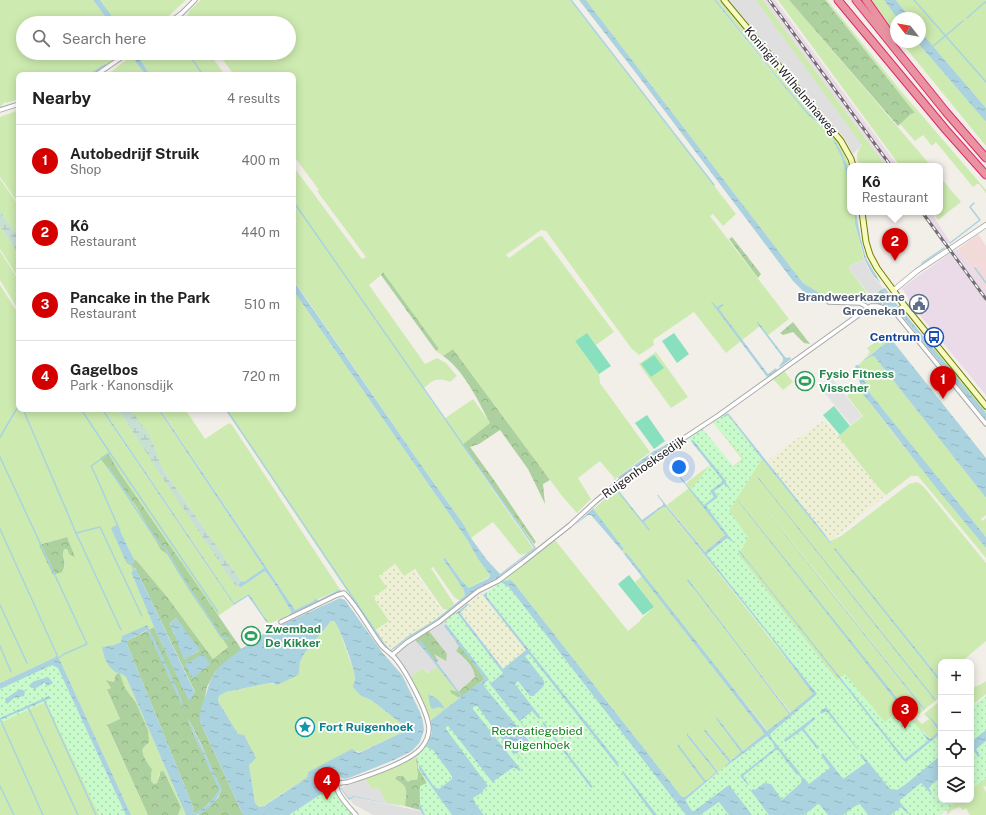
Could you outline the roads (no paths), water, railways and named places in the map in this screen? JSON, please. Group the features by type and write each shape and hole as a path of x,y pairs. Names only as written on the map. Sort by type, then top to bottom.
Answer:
{"highway":[{"path":"838,0 942,125 986,175"},
{"path":"856,0 946,112 986,158"},
{"path":"866,0 890,34 898,51"}],"main road":[{"name":"Koningin Wilhelminaweg","path":"724,0 841,141 852,163"},
{"path":"862,215 866,242 870,255 877,268 904,305 986,406"}],"street":[{"path":"178,16 195,0"},
{"path":"100,72 118,60"},
{"path":"0,110 16,105"},
{"path":"894,290 917,271 986,225"},
{"path":"829,302 863,304 868,308 877,306 894,311 986,424"},
{"path":"896,313 904,305"},
{"name":"Ruigenhoeksedijk","path":"392,655 406,643 451,614 478,591 499,580 566,529 596,501 628,475 719,415 868,308"},
{"path":"281,622 344,593 354,604 381,645 392,655 409,679 425,713 429,729 424,743 418,752 407,760 361,778 345,783 339,782 337,784 336,787 338,792 356,815"}],"water":[{"path":"93,0 100,0 112,16 105,16"},
{"path":"579,0 586,0 803,283 823,295 833,297 834,300 811,299 793,281"},
{"path":"714,0 716,0 774,73 811,116 817,120 834,139 847,167 847,176 842,158 832,138 818,122 808,115"},
{"path":"884,0 896,0 905,12 893,12"},
{"path":"926,38 986,108 986,122 922,48 926,48"},
{"path":"134,60 140,60 148,72 144,72"},
{"path":"855,215 857,215 866,258 881,284 872,274 865,260 855,224"},
{"path":"296,284 464,525 471,538 487,560 501,575 499,577 502,581 511,580 514,583 682,797 685,797 704,782 678,747 678,744 705,780 716,772 687,736 687,733 718,772 685,800 692,811 729,785 752,815 729,815 719,802 700,815 686,815 509,587 496,579 480,587 465,598 464,590 443,559 445,558 461,580 469,588 489,578 490,575 478,559 468,541 296,294"},
{"path":"885,288 898,306 883,305 883,302 888,302 889,300 884,291 873,300 872,298"},
{"path":"711,302 717,307 725,303 719,309 768,374 776,368 777,370 767,377"},
{"path":"906,315 986,413 986,420 903,317"},
{"path":"758,322 785,357 790,357 791,359 780,367 779,366 783,361 783,358 757,323"},
{"path":"891,339 986,458 986,498 874,356 865,360"},
{"path":"859,365 869,392 986,537 986,548 938,490 863,394 855,366"},
{"path":"103,412 105,412 234,603 249,594 268,622 267,623 248,596 234,605"},
{"path":"160,412 162,412 295,610 314,601 314,599 319,600 340,589 341,591 290,615 291,611 265,571 241,587 238,586 241,581 244,582 264,568"},
{"path":"728,413 831,543 728,415 725,417 723,416"},
{"path":"678,438 619,479 618,477 651,453"},
{"path":"693,440 726,481 732,491 724,484 714,491 718,497 706,506 734,543 727,538 707,555 817,694 770,734 772,739 800,773 797,775 778,750 776,750 743,776 749,785 740,776 775,748 767,736 725,767 729,762 705,732 704,728 731,761 741,752 717,720 716,716 743,751 764,733 624,554 626,552 767,731 789,714 687,581 688,579 790,713 813,694 772,639 666,507 661,508 644,522 650,530 649,531 616,490 617,487 648,464 619,487 619,491 642,520 663,505 658,495 705,552 725,535 662,455 704,505 714,497 710,491 722,482 722,480 691,441"},
{"path":"757,477 936,700 935,701"},
{"path":"747,487 925,709 924,710"},
{"path":"611,492 594,508 594,510 624,549 622,551 591,515 588,515 574,526"},
{"path":"737,500 913,718 911,720"},
{"path":"117,525 134,559 133,563 126,562 111,528"},
{"path":"835,548 938,676 938,679 834,549"},
{"path":"739,550 905,759 928,741 921,731 930,739 938,732 938,735 907,761 904,761 738,551"},
{"path":"136,569 195,693 189,701 154,627 131,572"},
{"path":"487,592 487,597 616,760 619,766 618,767 529,654 525,656 544,681 544,685 534,696 530,696 518,681 515,684 541,718 539,719 532,711 520,721 543,751 490,684 503,673 458,614 455,614 469,604 460,613 503,669 526,650 483,595"},
{"path":"340,598 345,600 382,652 402,675 420,712 424,730 420,742 412,751 394,760 344,779 333,771 329,773 329,789 289,815 243,815 200,721 200,710 210,681 219,668 251,643 273,628 275,630 281,627 281,625","holes":["331,621 334,621 343,639 352,666 355,678 353,687 361,696 371,700 402,724 404,729 401,733 361,752 358,753 352,749 308,772 305,779 264,806 259,807 255,803 249,765 256,758 244,735 238,734 218,701 219,696 226,692 269,683 277,685 298,675 300,662 304,654"]},
{"path":"176,618 200,650 184,660 170,623"},
{"path":"446,624 488,678 489,680 485,682 484,686 529,741 527,745 517,753 529,768 516,753 513,753 509,749 477,706 473,706 473,709 521,770 519,771 514,767 493,783 454,733 448,726 446,727 488,786 483,790 483,792 473,798 484,815 452,815 419,769 419,764 434,787 439,789 452,779 452,776 433,750 427,746 432,733 431,720 461,697 418,642 420,640 462,696 485,679 444,626"},
{"path":"147,625 181,698 184,710 147,630 127,641 127,644 194,809 191,813 194,813 208,805 219,790 193,733 188,718 221,787 216,800 200,814 186,815 126,677 117,673 111,668 106,662 104,655 102,647 121,642 122,636"},
{"path":"203,654 210,664 192,679 185,664"},
{"path":"58,656 131,815 126,815 58,668 52,665 0,689 0,683"},
{"path":"48,677 53,683 48,686 44,682 36,688 36,691 31,688 30,684"},
{"path":"20,689 25,691 24,696 14,698 7,704 5,699"},
{"path":"428,695 438,700 445,709 439,707 432,709"},
{"path":"49,696 51,698 0,720 0,718"},
{"path":"826,707 858,750 826,711 821,714 820,712"},
{"path":"926,713 938,726 938,730"},
{"path":"814,717 815,719 804,729 819,748 817,749 802,730 785,742 784,740"},
{"path":"544,722 593,787 591,788 542,723"},
{"path":"986,730 986,741 976,749 980,756 978,757 974,751 974,740"},
{"path":"823,753 843,779 866,763 860,755 861,753 890,789 897,790 938,757 938,781 929,787 932,795 921,783 900,800 909,813 908,814 901,807 891,815 868,815 860,804 843,815 828,815 818,804 804,815 769,815 751,791 753,789 755,790 764,783 771,784 782,800 802,782 801,779 804,778 809,784 830,768 821,755"},
{"path":"623,771 657,815 653,815 622,772"},
{"path":"420,786 420,804 425,815 423,815 419,810"},
{"path":"340,788 349,798 354,796 408,808 354,797 349,800"}],"waterway":[{"path":"571,0 714,185"},
{"path":"914,0 986,82"},
{"path":"967,18 985,2 986,3"},
{"path":"932,47 963,21"},
{"path":"193,60 201,72"},
{"path":"94,72 105,65"},
{"path":"950,243 980,220 970,207 974,203"},
{"path":"296,205 535,548 500,575"},
{"path":"922,263 944,248"},
{"path":"975,268 986,283"},
{"path":"0,437 16,410"},
{"path":"24,412 76,533 121,630"},
{"path":"83,412 218,612"},
{"path":"228,412 390,651 407,638 435,621 466,596"},
{"path":"110,453 91,466 120,531"},
{"path":"0,457 87,644 64,654 57,659"},
{"path":"109,468 159,544 165,548 221,637 228,639"},
{"path":"76,533 100,527 142,616"},
{"path":"0,529 57,655 56,657"},
{"path":"131,561 134,571"},
{"path":"0,605 27,663"},
{"path":"0,646 11,672"},
{"path":"44,700 96,815"},
{"path":"28,707 78,815"},
{"path":"0,719 43,815"},
{"path":"798,773 803,779"},
{"path":"0,786 14,815"}],"railway":[{"path":"769,0 889,163"},
{"path":"924,215 986,299"}],"place":[{"name":"Kô","path":"895,261"},
{"name":"Brandweerkazerne Groenekan","path":"919,304"},
{"name":"Centrum","path":"934,337"},
{"name":"Fysio Fitness Visscher","path":"805,381"},
{"name":"Autobedrijf Struik","path":"943,399"},
{"name":"Zwembad De Kikker","path":"251,636"},
{"name":"Fort Ruigenhoek","path":"305,727"},
{"name":"Pancake in the Park","path":"905,729"},
{"name":"Gagelbos","path":"327,800"}],"park label":[{"name":"Recreatiegebied Ruigenhoek","path":"537,738"}]}
